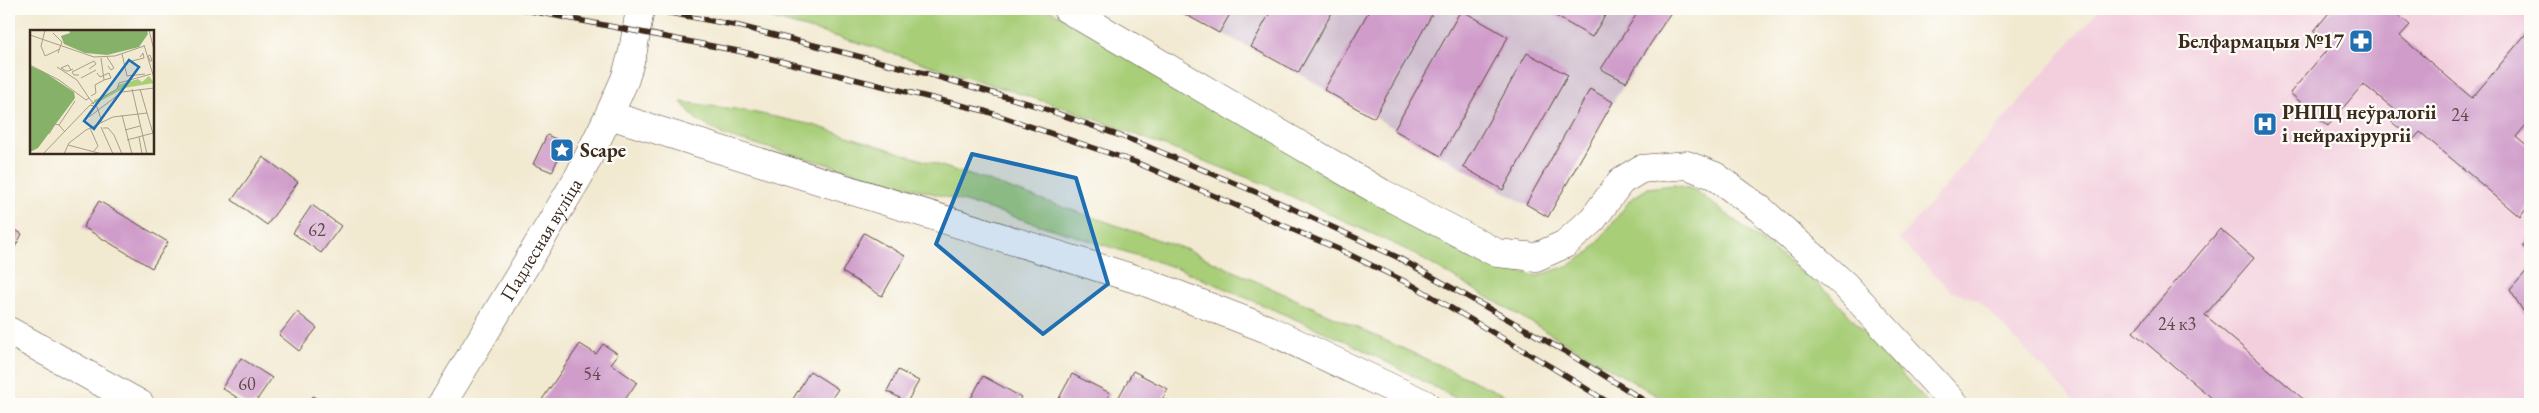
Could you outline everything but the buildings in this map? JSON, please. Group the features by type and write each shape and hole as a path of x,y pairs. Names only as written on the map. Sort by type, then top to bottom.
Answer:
{"street":[{"name":"Падлесная вуліца","path":"442,404 579,176 625,79 633,52 640,9"},
{"path":"1067,9 1382,193 1497,253 1536,257 1565,244 1593,219 1621,181 1641,169 1687,165 1715,176 1760,210 1845,285 1955,404"},
{"path":"609,116 1144,282 1267,329 1425,404"},
{"path":"9,331 140,404"}],"highlighted area":[{"path":"972,154 1076,178 1108,284 1043,334 936,244"}],"shaded area":[{"path":"1176,9 1673,9 1613,102 1548,217 1298,73"},
{"name":"РНПЦ неўралогіі і нейрахірургіі","path":"2099,9 2530,9 2530,404 2077,404 1978,300 1952,292 1899,239"}],"green space":[{"path":"744,9 1048,9 1204,94 1495,265 1537,276 1570,265 1591,251 1631,199 1648,188 1674,185 1694,189 1831,295 1929,404 1671,404 1405,249 1267,185 1071,110 863,44 744,11"},
{"path":"681,102 742,110 813,125 979,178 1188,250 1524,404 1467,404 1350,343 1180,269 986,208 725,136 696,119"}],"railway":[{"path":"521,9 743,52 985,111 1135,162 1338,249 1414,286 1611,404"},
{"path":"649,9 739,26 928,74 1037,106 1137,142 1265,196 1397,257 1566,352 1650,404"}],"place":[{"name":"Белфармацыя №17","path":"2361,41"},
{"name":"РНПЦ неўралогіі і нейрахірургіі","path":"2265,124"},
{"name":"Scape","path":"562,150"}]}
